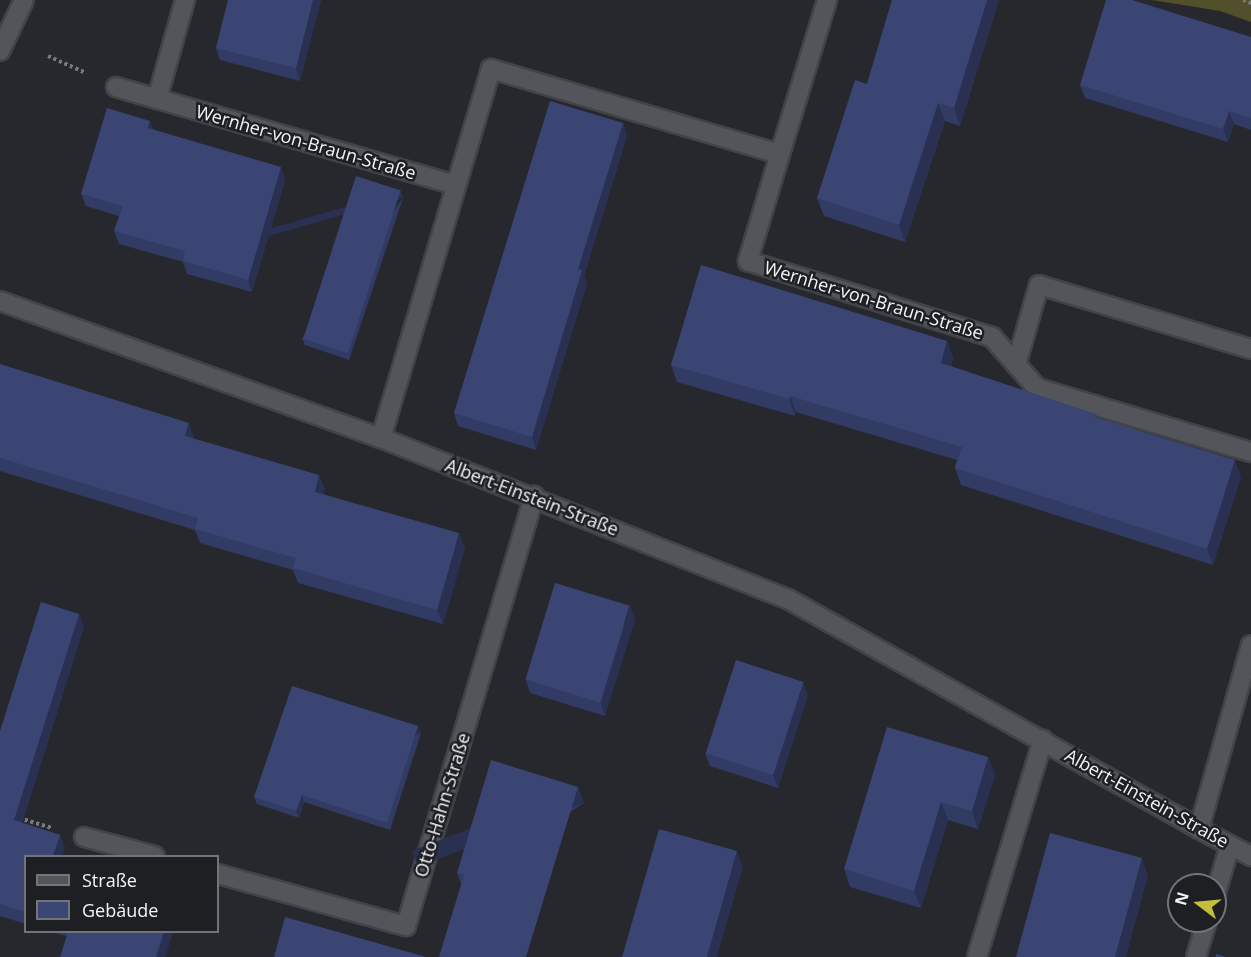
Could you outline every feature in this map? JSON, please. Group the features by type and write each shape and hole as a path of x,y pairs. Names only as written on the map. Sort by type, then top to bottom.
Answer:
{"street":[{"path":"0,51 24,0"},
{"path":"157,99 185,0"},
{"path":"381,438 490,69 780,154 827,0"},
{"name":"Wernher-von-Braun-Straße","path":"116,87 455,185"},
{"name":"Wernher-von-Braun-Straße","path":"780,154 748,261 992,337 1037,388 1251,452"},
{"path":"1016,365 1039,285 1251,349"},
{"name":"Albert-Einstein-Straße","path":"0,301 381,438 534,496 788,599 1043,740 1199,830 1251,856"},
{"name":"Otto-Hahn-Straße","path":"219,874 406,926 534,496"},
{"path":"1199,830 1251,645"},
{"name":"Albert-Einstein-Straße","path":"977,957 1043,740"},
{"path":"84,837 151,855"},
{"path":"1222,873 1230,845"},
{"path":"1196,957 1203,933"}],"path":[{"path":"1243,0 1251,3"},
{"path":"48,56 116,87"},
{"path":"10,816 84,837"}],"shaded area":[{"path":"1152,0 1251,0 1251,22 1220,11"}],"building":[{"path":"228,0 313,0 296,68 216,48"},
{"path":"892,0 987,0 954,108 938,103 899,225 817,198 855,80 867,84"},
{"path":"1106,0 1132,0 1251,37 1251,118 1229,111 1223,129 1080,85"},
{"path":"550,101 623,123 578,269 582,270 532,437 454,413"},
{"path":"107,108 150,121 148,128 281,167 248,280 183,261 185,251 114,231 123,206 81,194"},
{"path":"356,176 401,191 348,353 303,339"},
{"path":"701,265 947,341 941,363 1096,414 1095,417 1235,460 1207,549 955,468 962,447 790,396 789,399 671,365"},
{"path":"0,364 189,423 185,436 319,475 315,492 459,533 437,610 293,568 296,558 195,529 198,518 0,458"},
{"path":"555,583 630,606 600,702 525,680"},
{"path":"41,602 79,614 14,820 60,835 53,855 24,855 24,911 0,904 0,731"},
{"path":"736,660 804,682 773,775 706,753"},
{"path":"292,686 418,726 387,823 302,795 296,811 254,797"},
{"path":"887,727 988,757 972,811 941,802 914,891 844,869"},
{"path":"491,760 578,787 526,957 439,957 464,875 457,873"},
{"path":"659,829 737,851 707,957 622,957"},
{"path":"1050,833 1142,858 1115,957 1016,957"},
{"path":"285,917 426,957 274,957"},
{"path":"68,933 164,933 156,957 60,957"}]}
